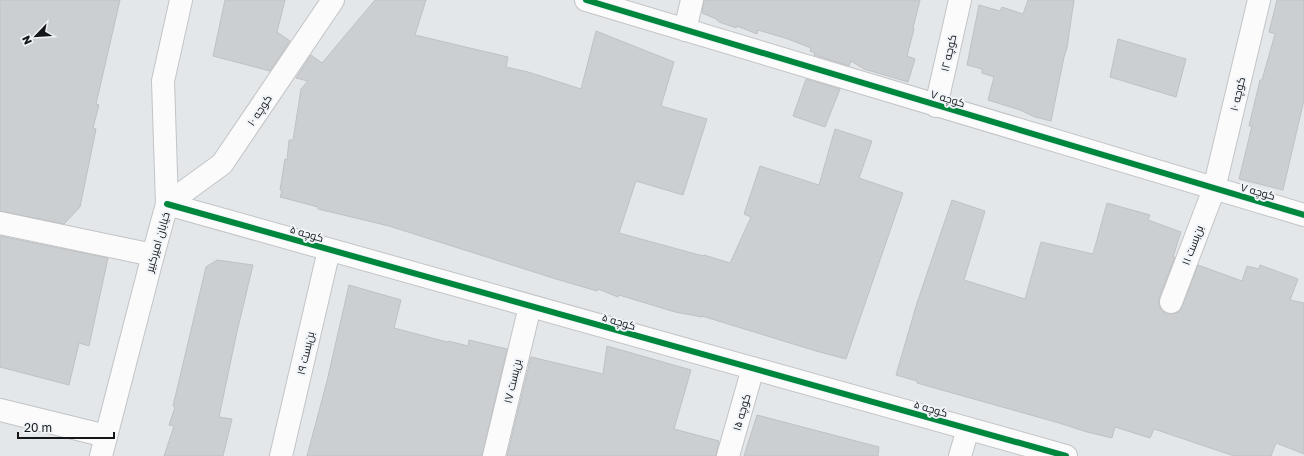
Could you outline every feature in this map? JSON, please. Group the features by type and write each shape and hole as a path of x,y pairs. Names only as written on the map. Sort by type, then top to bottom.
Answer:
{"street":[{"name":"خیابان امیرکبیر","path":"103,446 153,255 168,204 163,81 181,0"},
{"name":"کوچه ۱۰","path":"168,204 222,164 333,0"},
{"name":"کوچه ۷","path":"586,0 1304,215"},
{"path":"685,30 692,0"},
{"name":"کوچه ۱۲","path":"936,106 960,0"},
{"name":"کوچه ۱۰","path":"1214,189 1259,0"},
{"name":"بن‌بست ۱۱","path":"1171,302 1214,189"},
{"name":"کوچه ۵","path":"168,204 1066,456"},
{"path":"0,223 153,255"},
{"name":"بن‌بست ۱۹","path":"282,456 329,250"},
{"name":"بن‌بست ۱۷","path":"494,456 530,306"},
{"name":"کوچه ۱۵","path":"728,456 753,368"},
{"path":"0,410 103,446"},
{"path":"960,456 968,429"}],"building":[{"path":"0,0 120,0 96,104 99,105 93,128 96,129 80,207 64,224 0,211"},
{"path":"225,0 285,0 277,32 290,41 270,71 213,56"},
{"path":"375,0 426,0 415,35 508,57 506,67 528,72 581,89 596,31 674,62 661,106 707,119 683,195 636,181 619,233 730,263 751,217 744,214 760,166 819,185 835,129 872,141 859,178 903,193 846,359 702,316 675,312 619,295 618,297 598,289 597,291 389,226 318,209 318,207 280,197 282,191 280,190 285,159 287,160 289,140 293,140 301,89 308,81 296,78 311,55 322,63"},
{"path":"704,0 920,0 907,56 915,59 908,82 864,69 851,61 849,66 814,55 815,53 810,51 811,48 788,39 758,30 757,34 737,26 736,28 719,22 716,19 702,13"},
{"path":"1028,0 1074,0 1067,48 1051,121 1035,117 1020,110 988,100 994,77 982,73 982,69 967,65 979,5 1000,11 1002,7 1023,14"},
{"path":"1277,0 1304,0 1304,100 1283,190 1239,179 1252,126 1249,126 1260,80 1262,80 1275,34 1269,32"},
{"path":"1118,39 1186,59 1176,97 1110,77"},
{"path":"806,79 840,89 825,127 793,116"},
{"path":"952,200 985,211 964,280 1025,299 1041,242 1093,254 1107,203 1150,215 1148,220 1181,232 1173,257 1175,257 1159,298 1161,310 1166,314 1179,312 1198,265 1242,281 1247,266 1259,269 1260,265 1298,279 1290,300 1304,303 1304,454 1276,443 1271,456 1234,456 1154,429 1150,438 1115,427 1112,438 917,383 917,381 896,375 917,303"},
{"path":"0,236 108,258 89,346 79,343 69,385 0,367"},
{"path":"217,260 253,265 219,417 232,419 223,456 164,456 174,426 169,425 175,407 173,406 206,267"},
{"path":"349,285 401,300 394,328 468,346 469,340 507,349 482,456 307,456 327,381"},
{"path":"607,346 691,370 674,429 719,441 716,456 507,456 531,357 603,374"},
{"path":"757,415 879,447 878,456 744,456"}],"cycle path":[{"path":"586,0 1304,215"},
{"path":"167,204 1066,456"}]}
